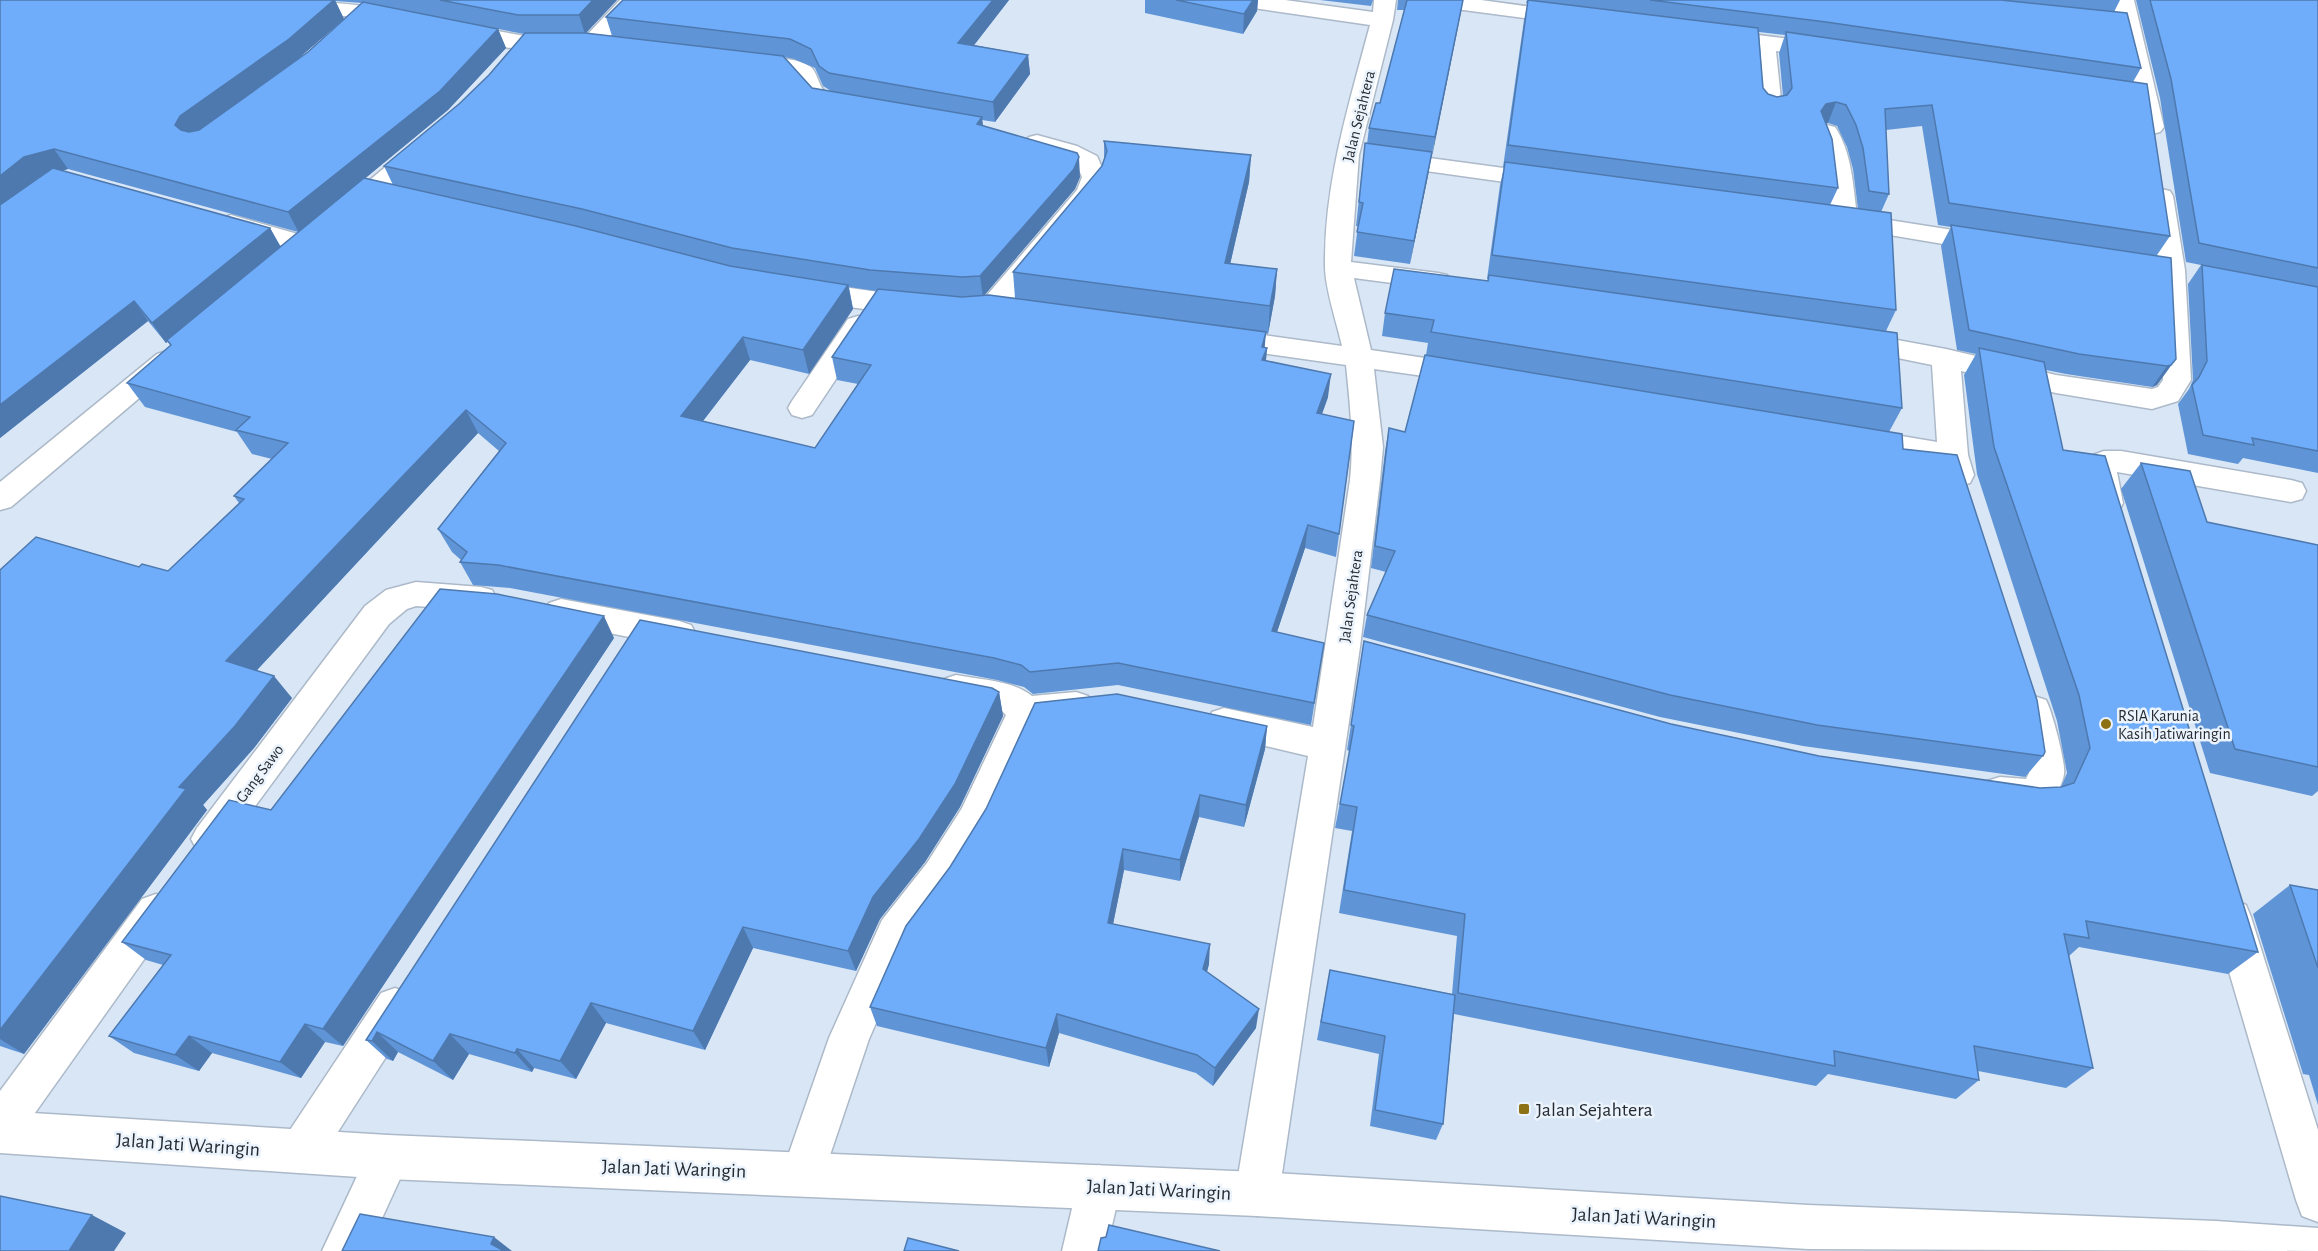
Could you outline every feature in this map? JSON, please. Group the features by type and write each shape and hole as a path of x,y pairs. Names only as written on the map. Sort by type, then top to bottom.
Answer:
{"street":[{"path":"230,0 267,1 367,12 428,24 517,52 592,43 622,47"},
{"path":"592,43 632,0"},
{"path":"1240,0 1384,10"},
{"path":"1433,0 1590,21"},
{"path":"2122,0 2148,98 2154,144"},
{"name":"Jalan Sejahtera","path":"1257,1194 1343,647 1368,447 1359,358 1338,268 1347,154 1384,10"},
{"path":"346,32 367,12"},
{"path":"2106,22 2130,24"},
{"path":"1694,34 1843,53"},
{"path":"1764,43 1770,109"},
{"path":"723,60 794,68 806,75 813,94 825,101 868,108"},
{"path":"2124,95 2148,98"},
{"path":"279,267 441,132"},
{"path":"1827,132 1837,160 1834,219 2016,248"},
{"path":"992,307 1089,192 1094,177 1088,161 1069,151 1016,136"},
{"path":"1347,154 1570,183"},
{"path":"1833,338 1885,345 2056,384 2152,399 2167,397 2173,391 2177,380 2172,270 2159,178"},
{"path":"372,191 405,198"},
{"path":"208,217 320,234"},
{"path":"1338,268 1464,285"},
{"path":"783,286 874,301 954,308 992,307 1025,312"},
{"path":"802,408 874,301"},
{"path":"1194,335 1498,378"},
{"path":"0,499 189,342"},
{"path":"1946,358 1953,455 1967,499"},
{"path":"1836,435 1953,455"},
{"path":"2116,532 2103,486 2101,467 2104,462 2121,461 2291,491"},
{"name":"Gang Sawo","path":"0,1126 377,615 397,600 416,594 521,604 632,642 710,641"},
{"path":"1343,647 1377,656"},
{"path":"1972,788 2018,795 2038,794 2047,773 2038,721 2024,677"},
{"path":"927,684 1011,699 1025,711 1107,703"},
{"path":"804,1173 849,1038 896,933 940,875 975,819 1025,711"},
{"path":"1194,716 1326,745"},
{"path":"2222,884 2318,1200"},
{"path":"301,1151 410,983"},
{"name":"Jalan Jati Waringin","path":"0,1132 388,1156 1257,1194 1808,1227 2318,1250"},
{"path":"344,1251 388,1156"},
{"path":"1084,1251 1099,1187"}],"building":[{"path":"0,0 334,0 289,39 180,116 175,125 189,132 199,130 308,52 363,2 498,29 440,91 288,212 54,149 24,157 0,176"},
{"path":"440,0 593,0 579,15 518,15"},
{"path":"623,0 993,0 958,43 1028,55 993,102 829,73 819,66 811,49 790,39 606,17"},
{"path":"1176,0 1253,0 1244,14"},
{"path":"1407,0 1463,0 1435,137 1369,128 1376,103 1380,103"},
{"path":"1528,0 1758,28 1763,88 1768,94 1777,97 1787,95 1792,88 1786,32 2147,84 2170,236 1949,203 1932,105 1885,109 1889,194 1869,191 1863,148 1856,125 1846,105 1836,102 1826,104 1821,111 1832,139 1838,188 1508,145"},
{"path":"1650,0 2001,0 2127,13 2141,68 1826,22"},
{"path":"2150,0 2318,0 2318,268 2199,243 2171,79"},
{"path":"525,33 585,33 783,56 812,88 982,117 977,124 1077,153 1079,157 1074,169 980,276 962,277 870,270 732,248 582,209 384,166 459,104 489,75"},
{"path":"1104,141 1251,155 1225,263 1277,269 1270,306 1013,272 1102,166 1107,151"},
{"path":"1365,143 1432,152 1414,241 1357,232 1363,203 1359,202"},
{"path":"1505,162 1891,213 1896,310 1492,255"},
{"path":"53,168 270,228 152,323 134,301 0,405 0,205"},
{"path":"364,178 576,226 730,266 848,285 803,350 743,337 681,416 815,448 871,365 832,357 878,289 962,297 989,295 1266,332 1262,347 1267,348 1262,360 1331,374 1317,413 1354,421 1339,534 1308,525 1272,631 1324,643 1314,703 1118,663 1030,672 1021,665 994,658 498,565 460,562 467,552 438,529 506,443 466,410 226,661 274,676 235,726 179,787 186,789 0,1030 0,570 36,537 139,567 142,564 168,571 244,499 234,496 288,443 236,430 250,417 127,383 171,345 167,340"},
{"path":"1951,225 2171,258 2176,359 2167,366 2079,354 1969,330"},
{"path":"2202,265 2318,287 2318,451 2252,438 2254,445 2203,435 2192,385 2207,361"},
{"path":"1394,269 1488,281 1489,275 1897,333 1902,408 1431,332 1434,320 1385,313"},
{"path":"1979,348 2044,362 2063,450 2105,456 2258,952 2086,921 2089,938 2064,934 2093,1068 1974,1046 1979,1080 1834,1051 1835,1066 1458,993 1465,914 1344,890 1357,807 1340,804 1354,726 1351,725 1364,641 1671,724 1819,756 2040,788 2061,787 2074,783 2090,748 2079,695 1994,447"},
{"path":"1425,355 1902,434 1903,449 1957,455 2037,700 2045,752 2043,756 1817,725 1670,695 1367,615 1395,551 1375,546 1389,428 1405,432"},
{"path":"2141,463 2190,471 2207,522 2318,545 2318,767 2235,749"},
{"path":"440,589 497,594 604,616 323,1029 305,1024 280,1062 189,1036 175,1055 109,1036 171,955 122,942 229,800 271,810"},
{"path":"640,620 992,688 999,692 955,784 919,839 873,897 848,951 743,927 693,1031 591,1003 560,1061 517,1049 515,1053 450,1034 433,1061 377,1032 372,1041 366,1040"},
{"path":"1117,694 1267,726 1246,805 1200,795 1180,860 1123,849 1108,923 1210,944 1203,969 1259,1009 1215,1068 1197,1055 1057,1014 1046,1048 870,1007 906,926 950,867 986,809 1035,703"},
{"path":"2290,885 2318,890 2318,968"},
{"path":"1330,970 1455,995 1443,1124 1375,1110 1385,1036 1321,1022"},
{"path":"0,1196 92,1215 69,1251 0,1251"},
{"path":"360,1214 494,1237 491,1244 504,1251 342,1251"},
{"path":"1109,1225 1220,1251 1098,1251 1101,1238 1106,1237"},
{"path":"908,1238 959,1251 904,1251"}],"place":[{"name":"RSIA Karunia Kasih Jatiwaringin","path":"2106,724"},
{"name":"Jalan Sejahtera","path":"1524,1109"}]}
